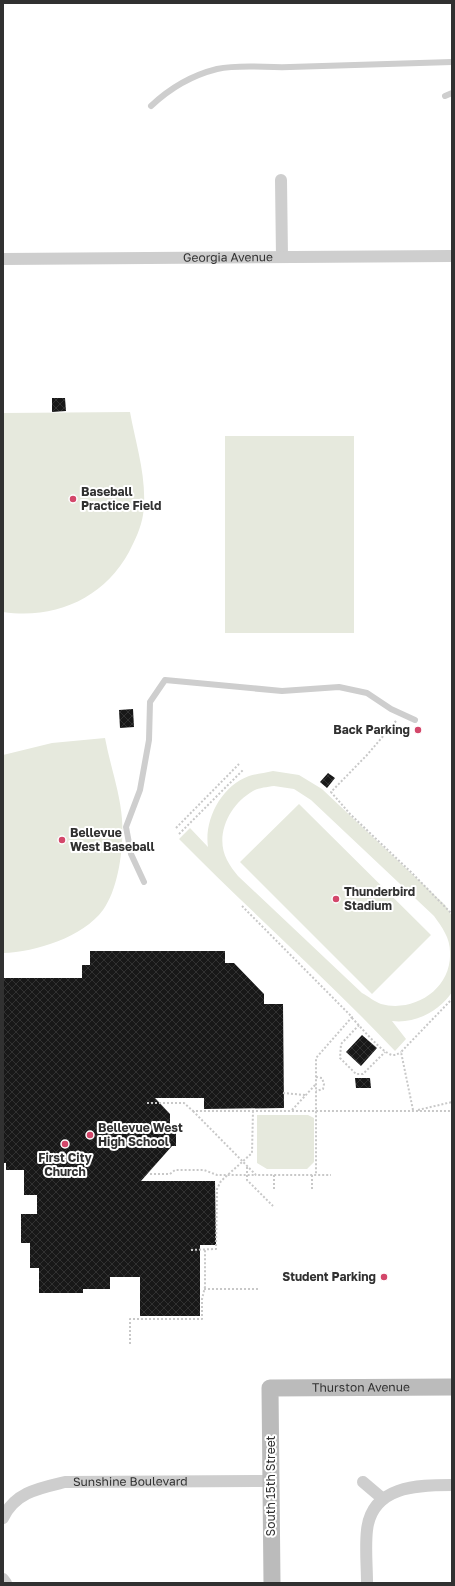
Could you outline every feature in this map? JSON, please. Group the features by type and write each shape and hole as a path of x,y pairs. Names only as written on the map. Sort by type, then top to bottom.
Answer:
{"street":[{"path":"281,180 282,257"},
{"name":"Georgia Avenue","path":"3,259 452,256"},
{"name":"Thurston Avenue","path":"270,1388 452,1387"},
{"name":"South 15th Street","path":"270,1388 272,1583"},
{"name":"Sunshine Boulevard","path":"3,1518 6,1512 19,1498 33,1489 65,1482 272,1481"},
{"path":"363,1482 383,1499"},
{"path":"367,1583 367,1531 371,1514 383,1499 399,1490 420,1485 452,1485"},
{"path":"3,1579 6,1583"}],"lane":[{"path":"151,106 163,95 190,79 217,70 247,66 283,67 452,62"},
{"path":"445,96 452,94"},
{"path":"144,882 131,854 126,827 140,790 149,740 150,702 165,680 282,691 339,688 367,693 391,709 415,720"}],"path":[{"path":"402,714 367,755 331,792 350,814 392,853 452,914"},
{"path":"176,828 239,764"},
{"path":"179,834 244,769"},
{"path":"242,906 385,1052 397,1054 401,1052 452,999"},
{"path":"316,1175 316,1058 352,1018"},
{"path":"359,1025 341,1044 340,1058 356,1074 363,1074 385,1052"},
{"path":"401,1052 413,1110"},
{"path":"316,1077 322,1078 324,1086 320,1091 316,1091"},
{"path":"292,1110 316,1084"},
{"path":"283,1093 306,1094"},
{"path":"418,1110 452,1102"},
{"path":"147,1103 184,1103 256,1175"},
{"path":"191,1250 216,1249 217,1189 221,1180 252,1153 253,1110"},
{"path":"193,1111 452,1110"},
{"path":"247,1166 247,1180 272,1206"},
{"path":"150,1174 170,1174 175,1170 204,1170 217,1176 331,1175"},
{"path":"274,1175 274,1189"},
{"path":"312,1175 312,1189"},
{"path":"130,1344 130,1319 202,1319 205,1249"},
{"path":"204,1289 260,1289"}],"shaded area":[{"name":"Baseball Practice Field","path":"130,412 141,463 144,502 141,525 129,552 119,568 106,582 92,593 59,609 22,614 3,612 3,413"},
{"path":"225,436 354,436 354,633 225,633"},
{"name":"Bellevue West Baseball","path":"105,738 122,819 121,853 117,878 108,901 103,910 94,920 84,928 71,935 30,950 3,953 3,755 52,743"},
{"path":"273,771 299,775 322,789 445,905 452,916 452,992 441,1005 426,1015 409,1020 392,1021 406,1039 395,1051 342,997 179,839 190,828 208,847 207,837 212,815 216,805 223,796 239,781 249,776","holes":["274,786 294,789 311,800 434,916 440,924 449,942 449,965 445,977 438,987 429,995 406,1005 394,1006 381,1004 362,993 238,876 227,860 223,850 223,831 226,821 237,804 253,791 260,788"]},
{"name":"Thunderbird Stadium","path":"299,804 431,935 372,994 240,862"},
{"path":"257,1115 308,1115 314,1118 314,1162 307,1169 267,1169 257,1163"}],"building":[{"path":"52,398 65,398 66,411 52,412"},
{"path":"133,709 134,727 120,728 119,710"},
{"path":"328,773 335,778 327,788 320,782"},
{"name":"Bellevue West High School","path":"90,951 225,951 225,963 234,963 264,994 264,1004 283,1004 284,1108 204,1109 204,1098 155,1098 170,1114 170,1124 176,1124 176,1146 172,1146 141,1181 215,1181 216,1245 200,1245 200,1316 140,1316 140,1277 110,1277 110,1289 83,1289 83,1293 39,1293 39,1268 30,1268 30,1243 21,1243 21,1214 37,1214 37,1195 24,1195 24,1170 6,1170 6,1163 3,1163 3,978 82,978 82,965 90,965"},
{"path":"362,1035 377,1048 361,1066 346,1052"},
{"path":"355,1078 370,1078 371,1088 356,1088"}],"place":[{"name":"Baseball Practice Field","path":"73,499"},
{"name":"Back Parking","path":"418,730"},
{"name":"Bellevue West Baseball","path":"62,840"},
{"name":"Thunderbird Stadium","path":"336,899"},
{"name":"Bellevue West High School","path":"90,1135"},
{"name":"First City Church","path":"65,1144"},
{"name":"Student Parking","path":"384,1277"}]}
